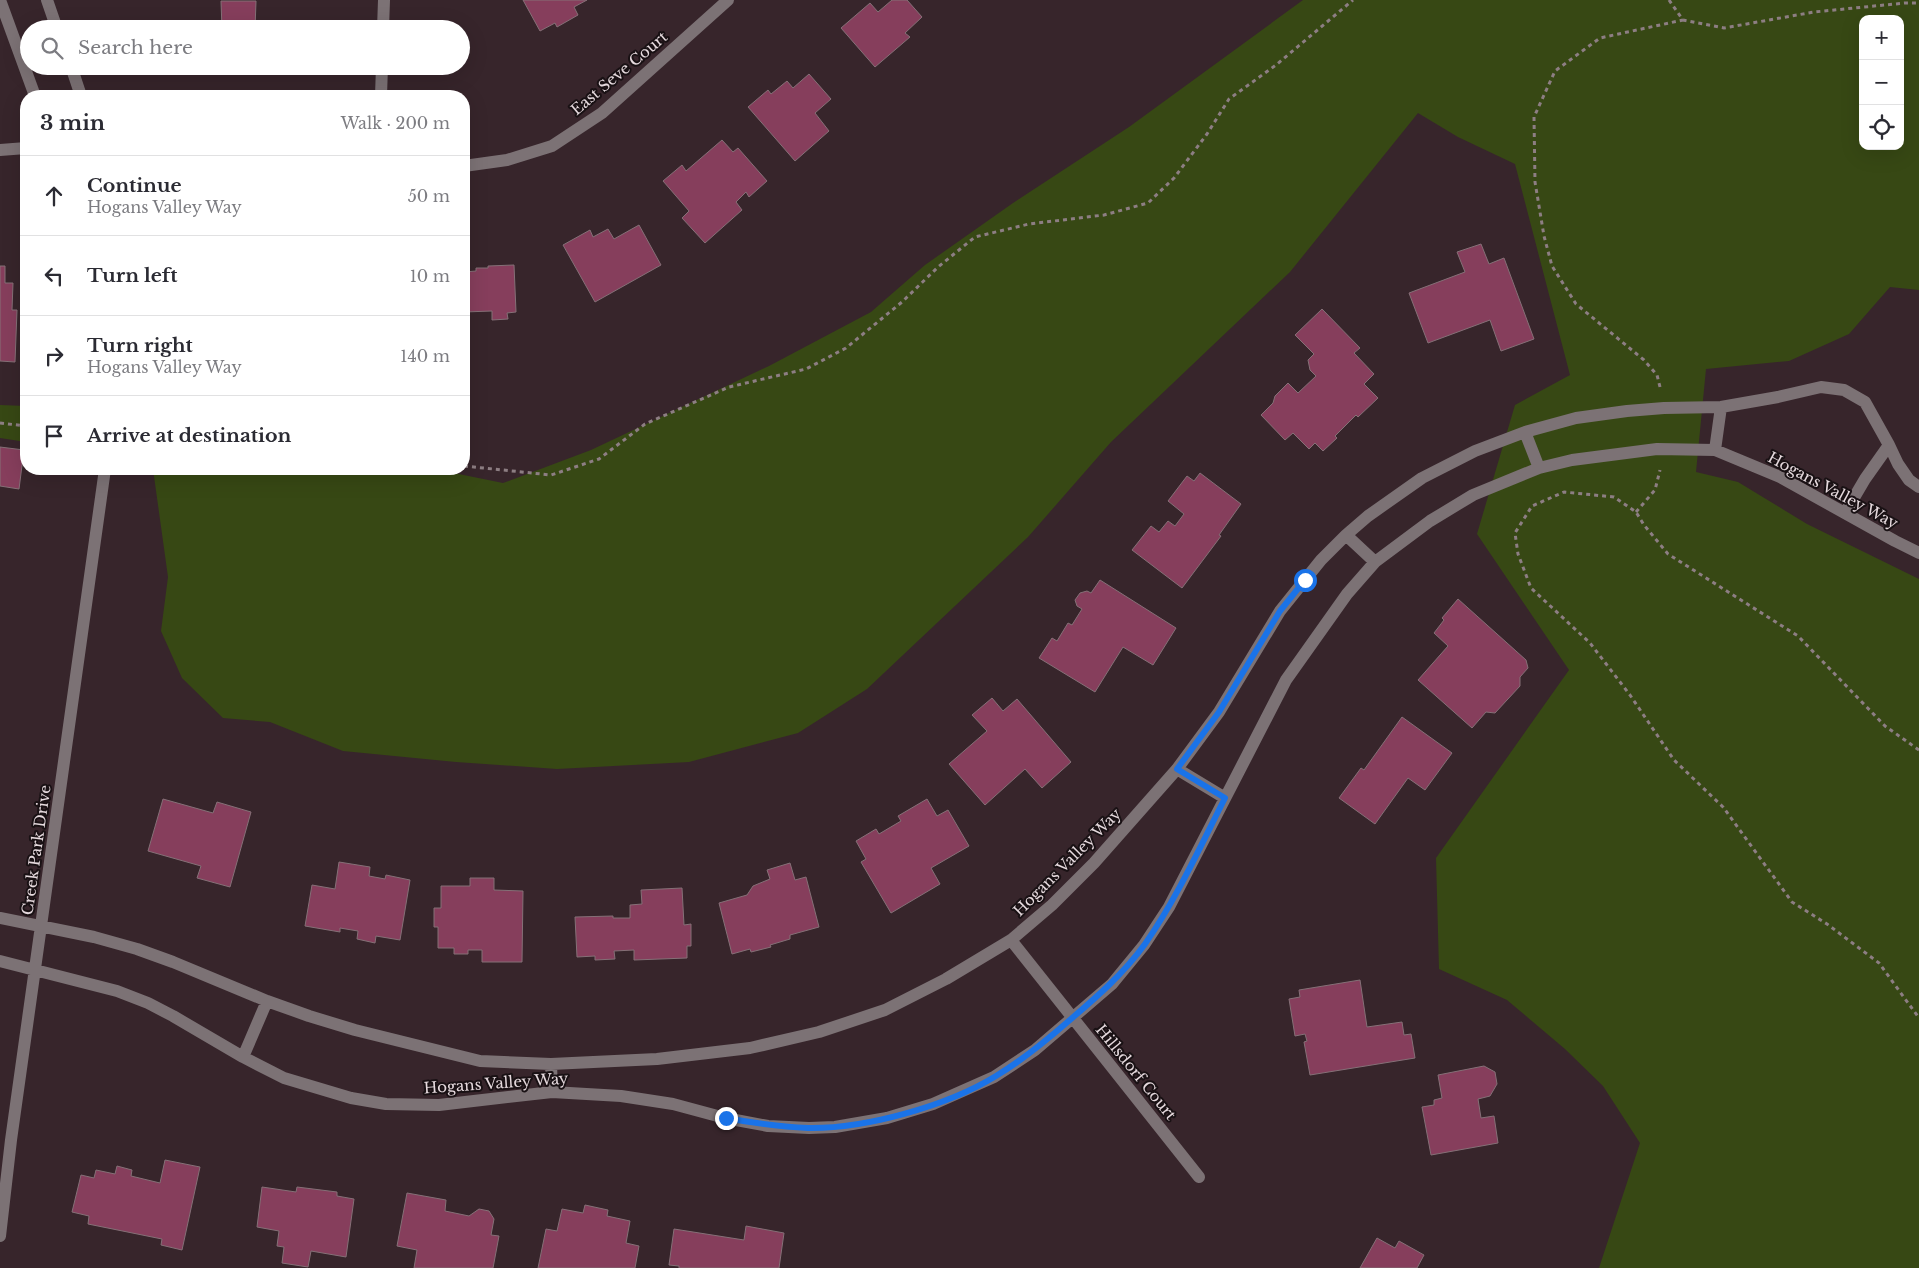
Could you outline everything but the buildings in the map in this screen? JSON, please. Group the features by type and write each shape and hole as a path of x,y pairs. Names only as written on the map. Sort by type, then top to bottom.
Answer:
{"street":[{"path":"0,0 20,55"},
{"path":"47,0 54,20"},
{"path":"383,20 384,0"},
{"name":"East Seve Court","path":"470,165 506,160 552,146 602,113 728,0"},
{"path":"27,75 33,90"},
{"path":"74,75 79,90"},
{"path":"381,90 382,75"},
{"path":"0,150 20,148"},
{"name":"Hogans Valley Way","path":"0,918 94,937 137,949 267,1001 356,1030 472,1059 517,1064 551,1064 657,1059 750,1048 819,1032 885,1010 946,979 1010,940 1052,906 1094,863 1177,769 1219,712 1280,611 1321,560 1368,516 1422,478 1475,451 1525,432 1576,418 1664,408 1721,407 1821,387 1844,390 1864,402 1898,464 1909,480 1919,487"},
{"path":"1715,450 1721,407"},
{"path":"1525,432 1539,468"},
{"path":"1845,513 1865,479 1889,445"},
{"name":"Hogans Valley Way","path":"0,961 90,983 148,1003 284,1078 351,1098 386,1104 439,1105 552,1092 621,1096 673,1104 726,1118 768,1126 835,1127 887,1118 933,1104 994,1077 1035,1050 1112,984 1144,945 1169,907 1286,680 1347,594 1375,562 1430,521 1473,495 1539,468 1572,460 1665,449 1715,450 1780,477 1919,553"},
{"name":"Creek Park Drive","path":"0,1236 11,1140 104,475"},
{"path":"1346,535 1375,562"},
{"path":"1177,769 1225,798"},
{"name":"Hillsdorf Court","path":"1010,940 1199,1177"},
{"path":"243,1056 267,1001"},
{"path":"551,1064 552,1092"}],"path":[{"path":"470,467 551,475 599,459 645,424 729,387 806,369 846,348 902,302 938,267 975,237 1029,224 1104,215 1148,203 1174,178 1207,134 1229,99 1276,65 1353,0"},
{"path":"1669,0 1682,20"},
{"path":"1664,408 1657,375 1644,360 1576,304 1552,266 1544,236 1535,182 1534,118 1555,71 1600,38 1682,20 1724,28 1814,12 1919,3"},
{"path":"0,423 20,425"},
{"path":"1636,512 1655,490 1665,449"},
{"path":"1919,750 1885,726 1798,636 1668,554 1644,525 1636,512 1614,497 1564,492 1532,506 1515,532 1518,554 1531,588 1590,644 1630,694 1674,760 1723,806 1792,902 1827,924 1879,963 1919,1018"}],"green space":[{"path":"1303,0 1919,0 1919,290 1890,287 1849,334 1789,361 1706,369 1696,472 1738,482 1807,524 1919,579 1919,1268 1599,1268 1640,1143 1603,1086 1565,1049 1507,1000 1439,969 1436,858 1569,670 1477,534 1515,405 1570,375 1515,164 1458,137 1418,113 1290,272 1111,442 1028,537 867,689 798,733 689,762 557,769 456,762 343,751 270,722 223,718 182,678 161,631 168,577 154,475 464,475 503,483 591,450 769,366 871,312 925,265 1013,203 1129,127"},
{"path":"0,405 20,406 20,441 0,438"}],"route":[{"path":"726,1118 768,1126 835,1127 887,1118 933,1104 994,1077 1035,1050 1112,984 1144,945 1169,907 1225,798 1177,769 1219,712 1280,611 1305,580"}]}
